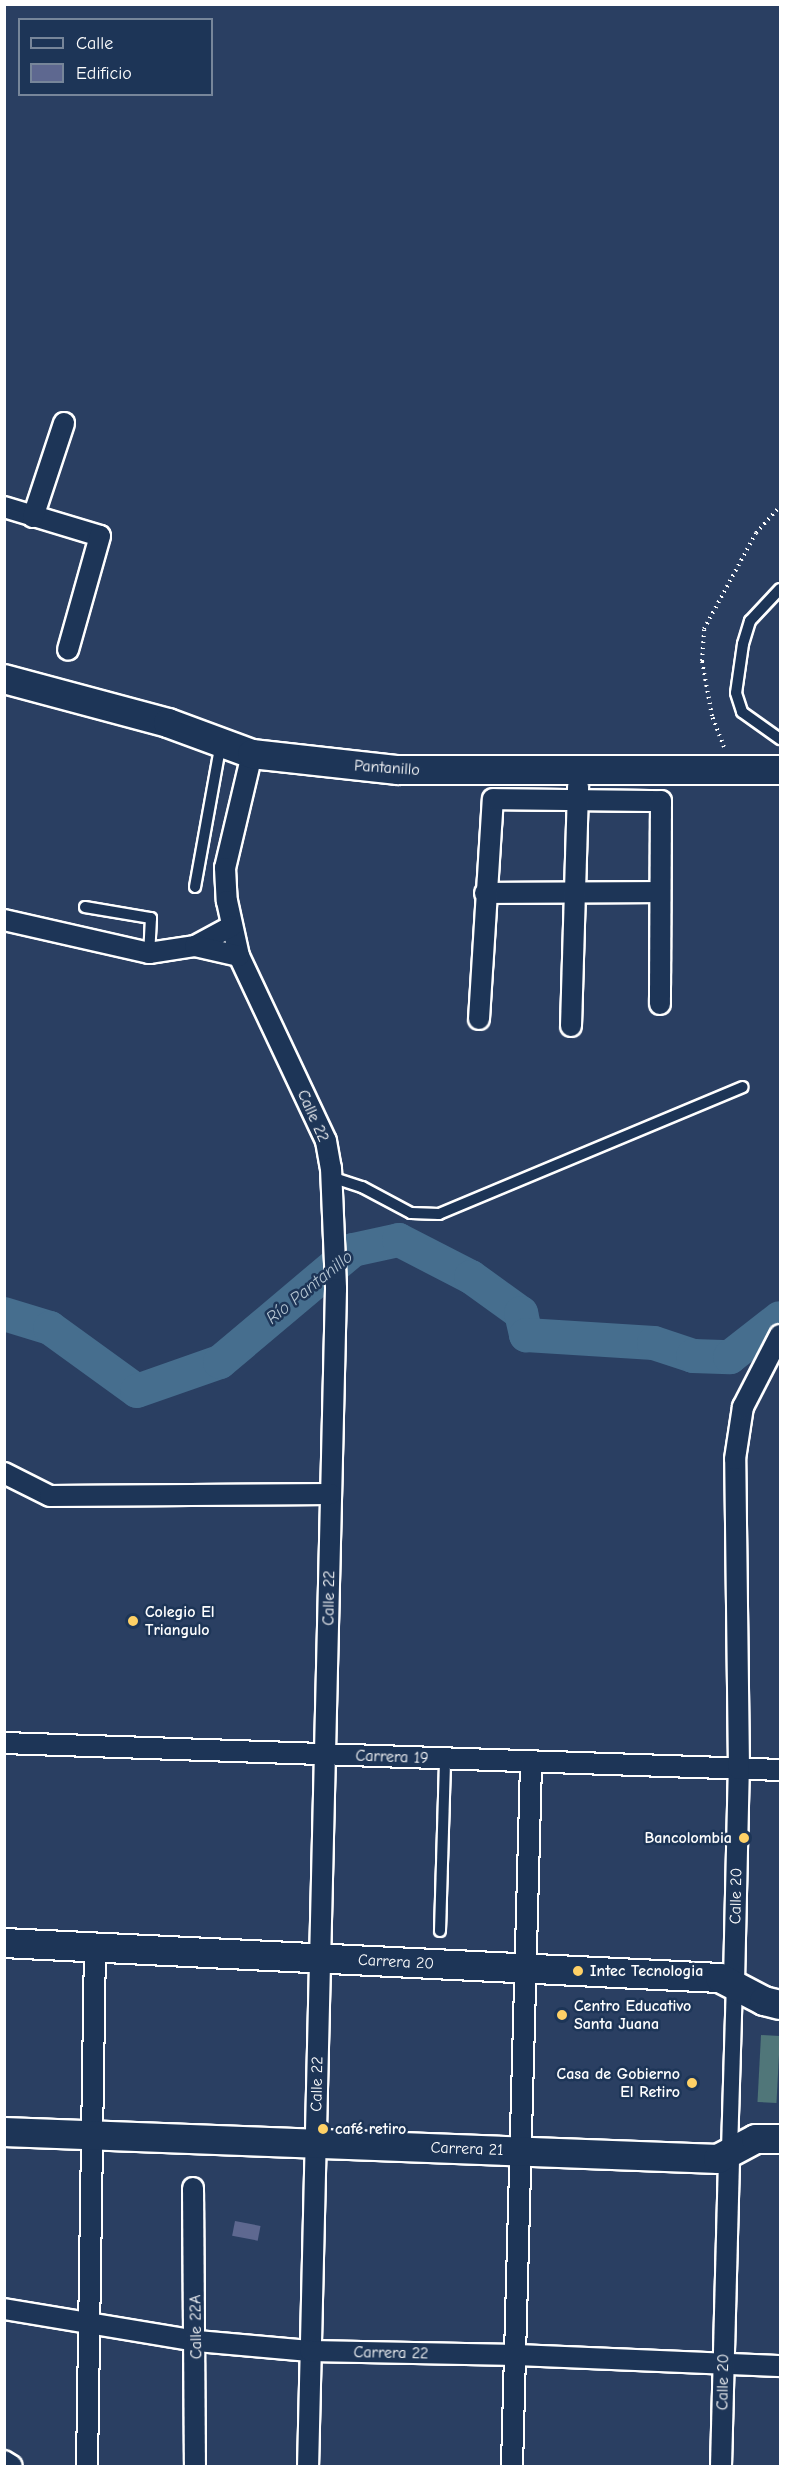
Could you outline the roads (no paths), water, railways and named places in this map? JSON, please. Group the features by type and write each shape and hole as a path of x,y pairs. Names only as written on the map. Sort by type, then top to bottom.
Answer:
{"main road":[{"name":"Pantanillo","path":"4,679 168,723 252,754 398,770 488,772 577,768 780,770"},
{"name":"Carrera 20","path":"4,1943 525,1968 734,1982 764,2001 780,2005"},
{"name":"Carrera 21","path":"4,2132 718,2159 729,2150 756,2139 780,2139"}],"street":[{"path":"33,517 64,423"},
{"path":"4,507 100,536 68,650"},
{"name":"Calle 22","path":"252,754 225,868 232,926 239,956 326,1141 332,1177 336,1289 308,2466"},
{"path":"571,1026 577,768"},
{"path":"479,1019 484,893 493,799 661,801 658,892 660,1004"},
{"path":"484,893 658,892"},
{"path":"4,920 149,953 195,946 232,926"},
{"path":"195,946 239,956"},
{"name":"Calle 20","path":"721,2466 739,1769 735,1459 743,1407 780,1335"},
{"path":"4,1473 50,1496 331,1494"},
{"name":"Carrera 19","path":"4,1743 780,1770"},
{"path":"512,2466 531,1762"},
{"path":"87,2466 95,1947"},
{"name":"Calle 22A","path":"193,2188 197,2341 195,2466"},
{"name":"Carrera 22","path":"4,2309 89,2321 197,2341 310,2351 515,2355 780,2366"},
{"path":"4,2461 12,2466"}],"lane":[{"path":"780,589 750,621 743,644 736,693 742,712 780,739"},
{"path":"195,887 221,742"},
{"path":"85,907 151,918 149,953"},
{"path":"332,1177 362,1187 411,1213 439,1214 743,1087"},
{"path":"440,1931 446,1759"}],"waterway":[{"name":"Río Pantanillo","path":"4,1314 50,1328 137,1391 220,1362 353,1250 399,1240 471,1277 521,1313 526,1335 654,1343 693,1356 730,1357 780,1318"}],"place":[{"name":"Colegio El Triangulo","path":"133,1621"},
{"name":"Bancolombia","path":"744,1838"},
{"name":"Intec Tecnologia","path":"578,1971"},
{"name":"Centro Educativo Santa Juana","path":"562,2015"},
{"name":"Casa de Gobierno El Retiro","path":"692,2083"},
{"name":"café retiro","path":"323,2129"}]}
